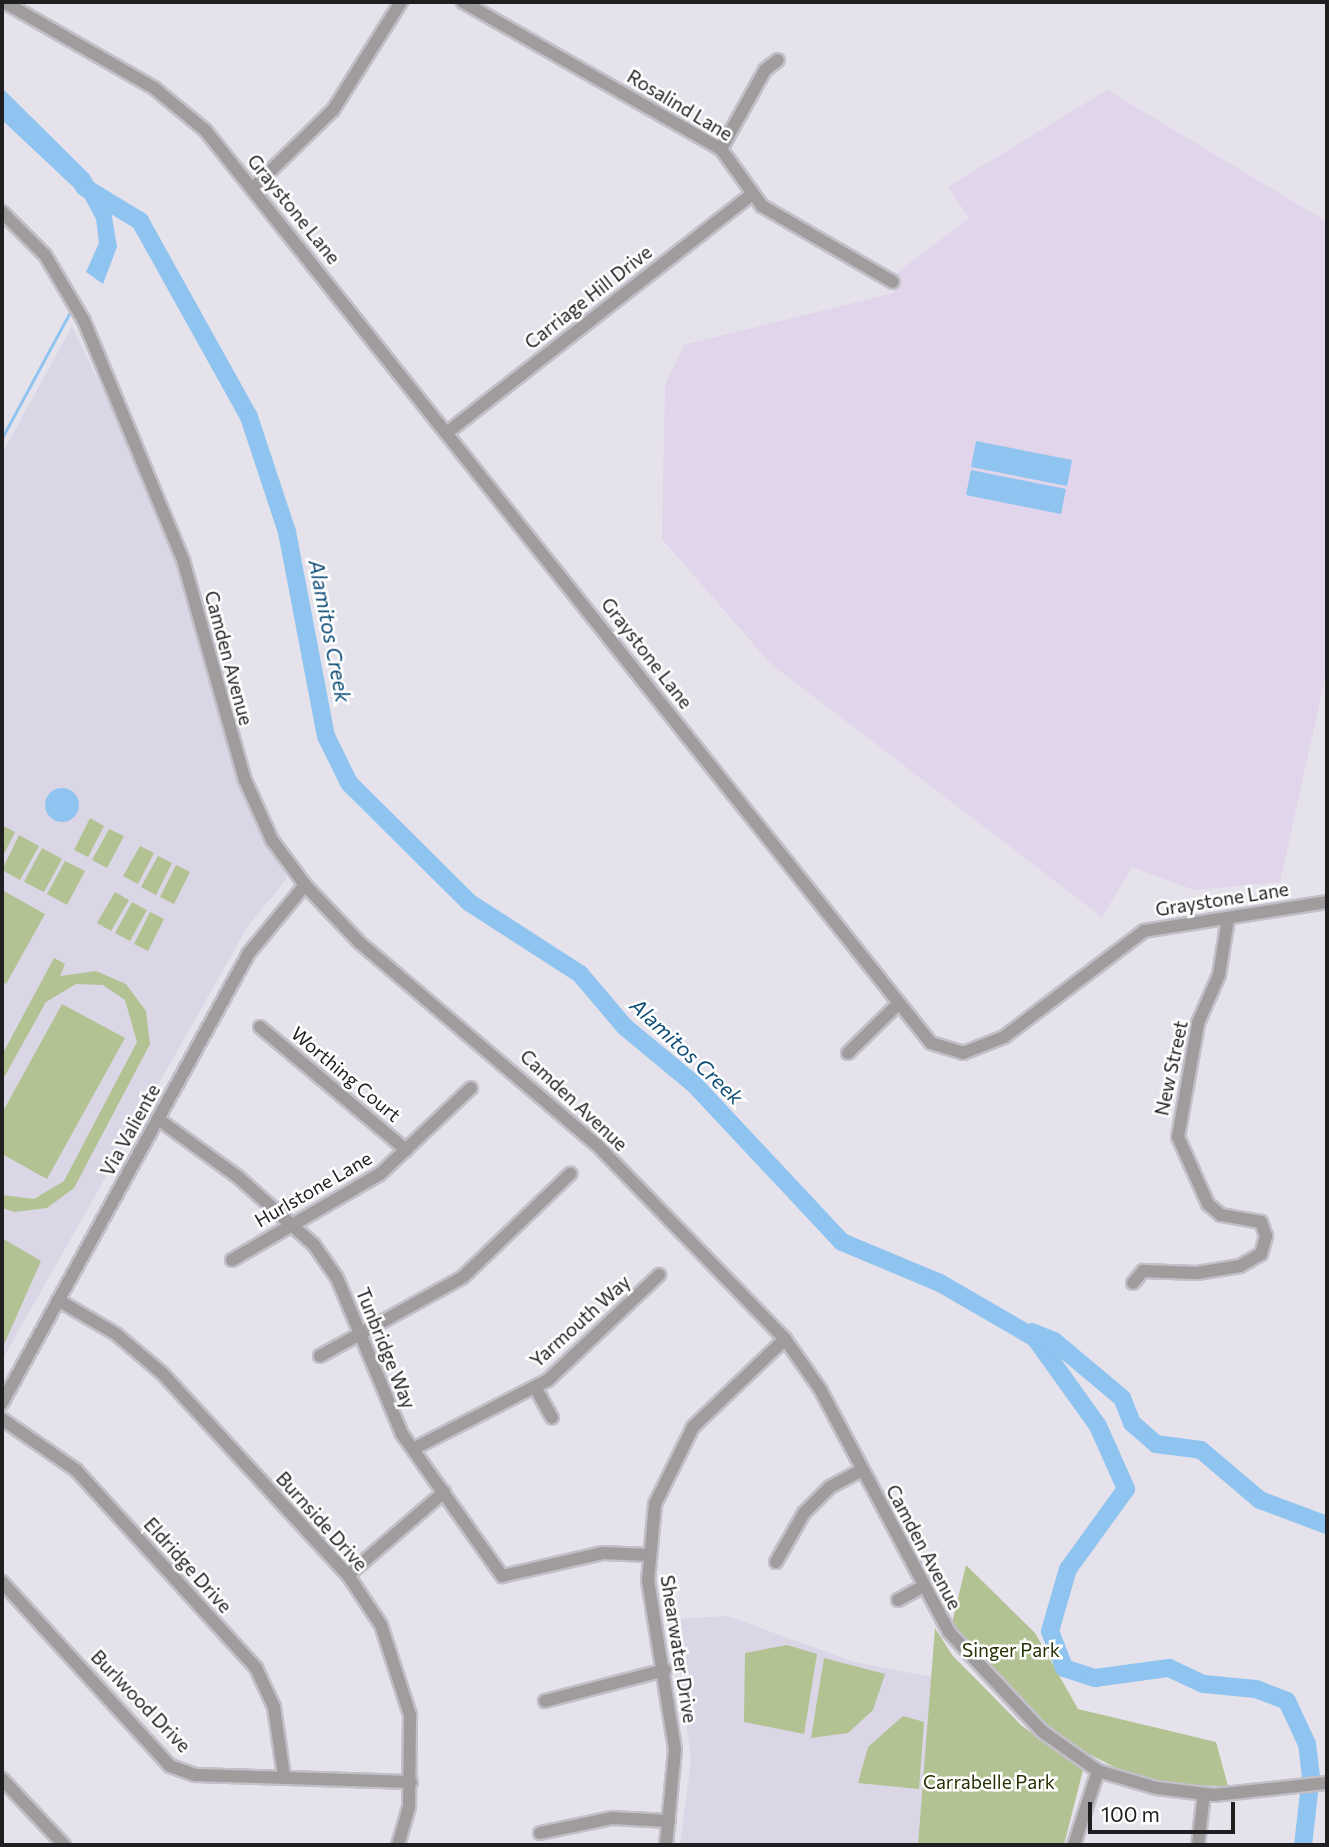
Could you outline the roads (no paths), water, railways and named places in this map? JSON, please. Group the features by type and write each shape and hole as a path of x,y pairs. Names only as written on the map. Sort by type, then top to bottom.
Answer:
{"street":[{"name":"Graystone Lane","path":"5,2 182,109 253,188 449,431 897,1005 931,1043 947,1053 969,1052 1003,1037 1144,931 1327,902"},
{"path":"253,188 333,110 401,2"},
{"name":"Rosalind Lane","path":"463,2 721,149 751,195 893,282"},
{"path":"721,149 765,70 778,61"},
{"name":"Carriage Hill Drive","path":"449,431 751,195"},
{"name":"Camden Avenue","path":"2,212 45,255 84,321 183,560 245,780 275,846 305,885 359,942 597,1145 785,1339 862,1470 922,1587 949,1632 1010,1701 1098,1771 1204,1794 1327,1783"},
{"name":"Via Valiente","path":"2,1403 249,953 305,885"},
{"name":"New Street","path":"1133,1283 1143,1270 1221,1272 1261,1254 1264,1245 1261,1222 1222,1215 1208,1204 1178,1137 1194,1040 1219,975 1228,919"},
{"path":"848,1053 897,1005"},
{"name":"Worthing Court","path":"260,1027 406,1150"},
{"name":"Hurlstone Lane","path":"232,1260 292,1222 380,1174 471,1088"},
{"name":"Tunbridge Way","path":"158,1119 292,1222 337,1278 390,1413 502,1577 603,1553 648,1555"},
{"path":"320,1356 463,1277 570,1174"},
{"name":"Yarmouth Way","path":"413,1450 535,1387 659,1275"},
{"name":"Burnside Drive","path":"58,1300 116,1334 162,1373 348,1575 396,1658 410,1715 411,1782 398,1845"},
{"name":"Shearwater Drive","path":"666,1845 675,1749 648,1555 659,1490 684,1439 785,1339"},
{"path":"535,1387 552,1418"},
{"name":"Eldridge Drive","path":"2,1419 76,1470 256,1668 274,1707 284,1776"},
{"path":"776,1562 804,1513 830,1487 862,1470"},
{"path":"348,1575 444,1492"},
{"name":"Burlwood Drive","path":"2,1582 170,1766 195,1775 411,1782"},
{"path":"898,1600 922,1587"},
{"path":"545,1701 665,1670"},
{"path":"1074,1845 1098,1771"},
{"path":"2,1779 64,1845"},
{"path":"1198,1845 1204,1794"},
{"path":"540,1833 612,1818 669,1821"}],"water":[{"path":"2,88 89,174 111,211 117,247 103,284 86,272 99,243 96,219 84,197 2,120"},
{"path":"976,441 1072,460 1067,486 971,467"},
{"path":"971,470 1066,489 1061,514 966,495"},
{"path":"62,788 74,793 79,805 74,817 62,822 50,817 45,805 50,793"}],"waterway":[{"name":"Alamitos Creek","path":"84,187 140,221 249,417 287,532 326,736 349,783 470,903 580,974 625,1027 694,1084 842,1242 940,1283 1035,1338 1098,1426 1126,1489 1068,1569 1050,1631 1064,1668 1095,1678 1169,1668 1204,1684 1256,1689 1287,1701 1307,1744 1311,1776 1303,1845"},
{"path":"2,438 69,314"},
{"path":"1032,1332 1054,1341 1122,1398 1132,1423 1156,1444 1201,1450 1260,1500 1327,1525"}],"park label":[{"name":"Singer Park","path":"1011,1650"},
{"name":"Carrabelle Park","path":"989,1782"}]}
